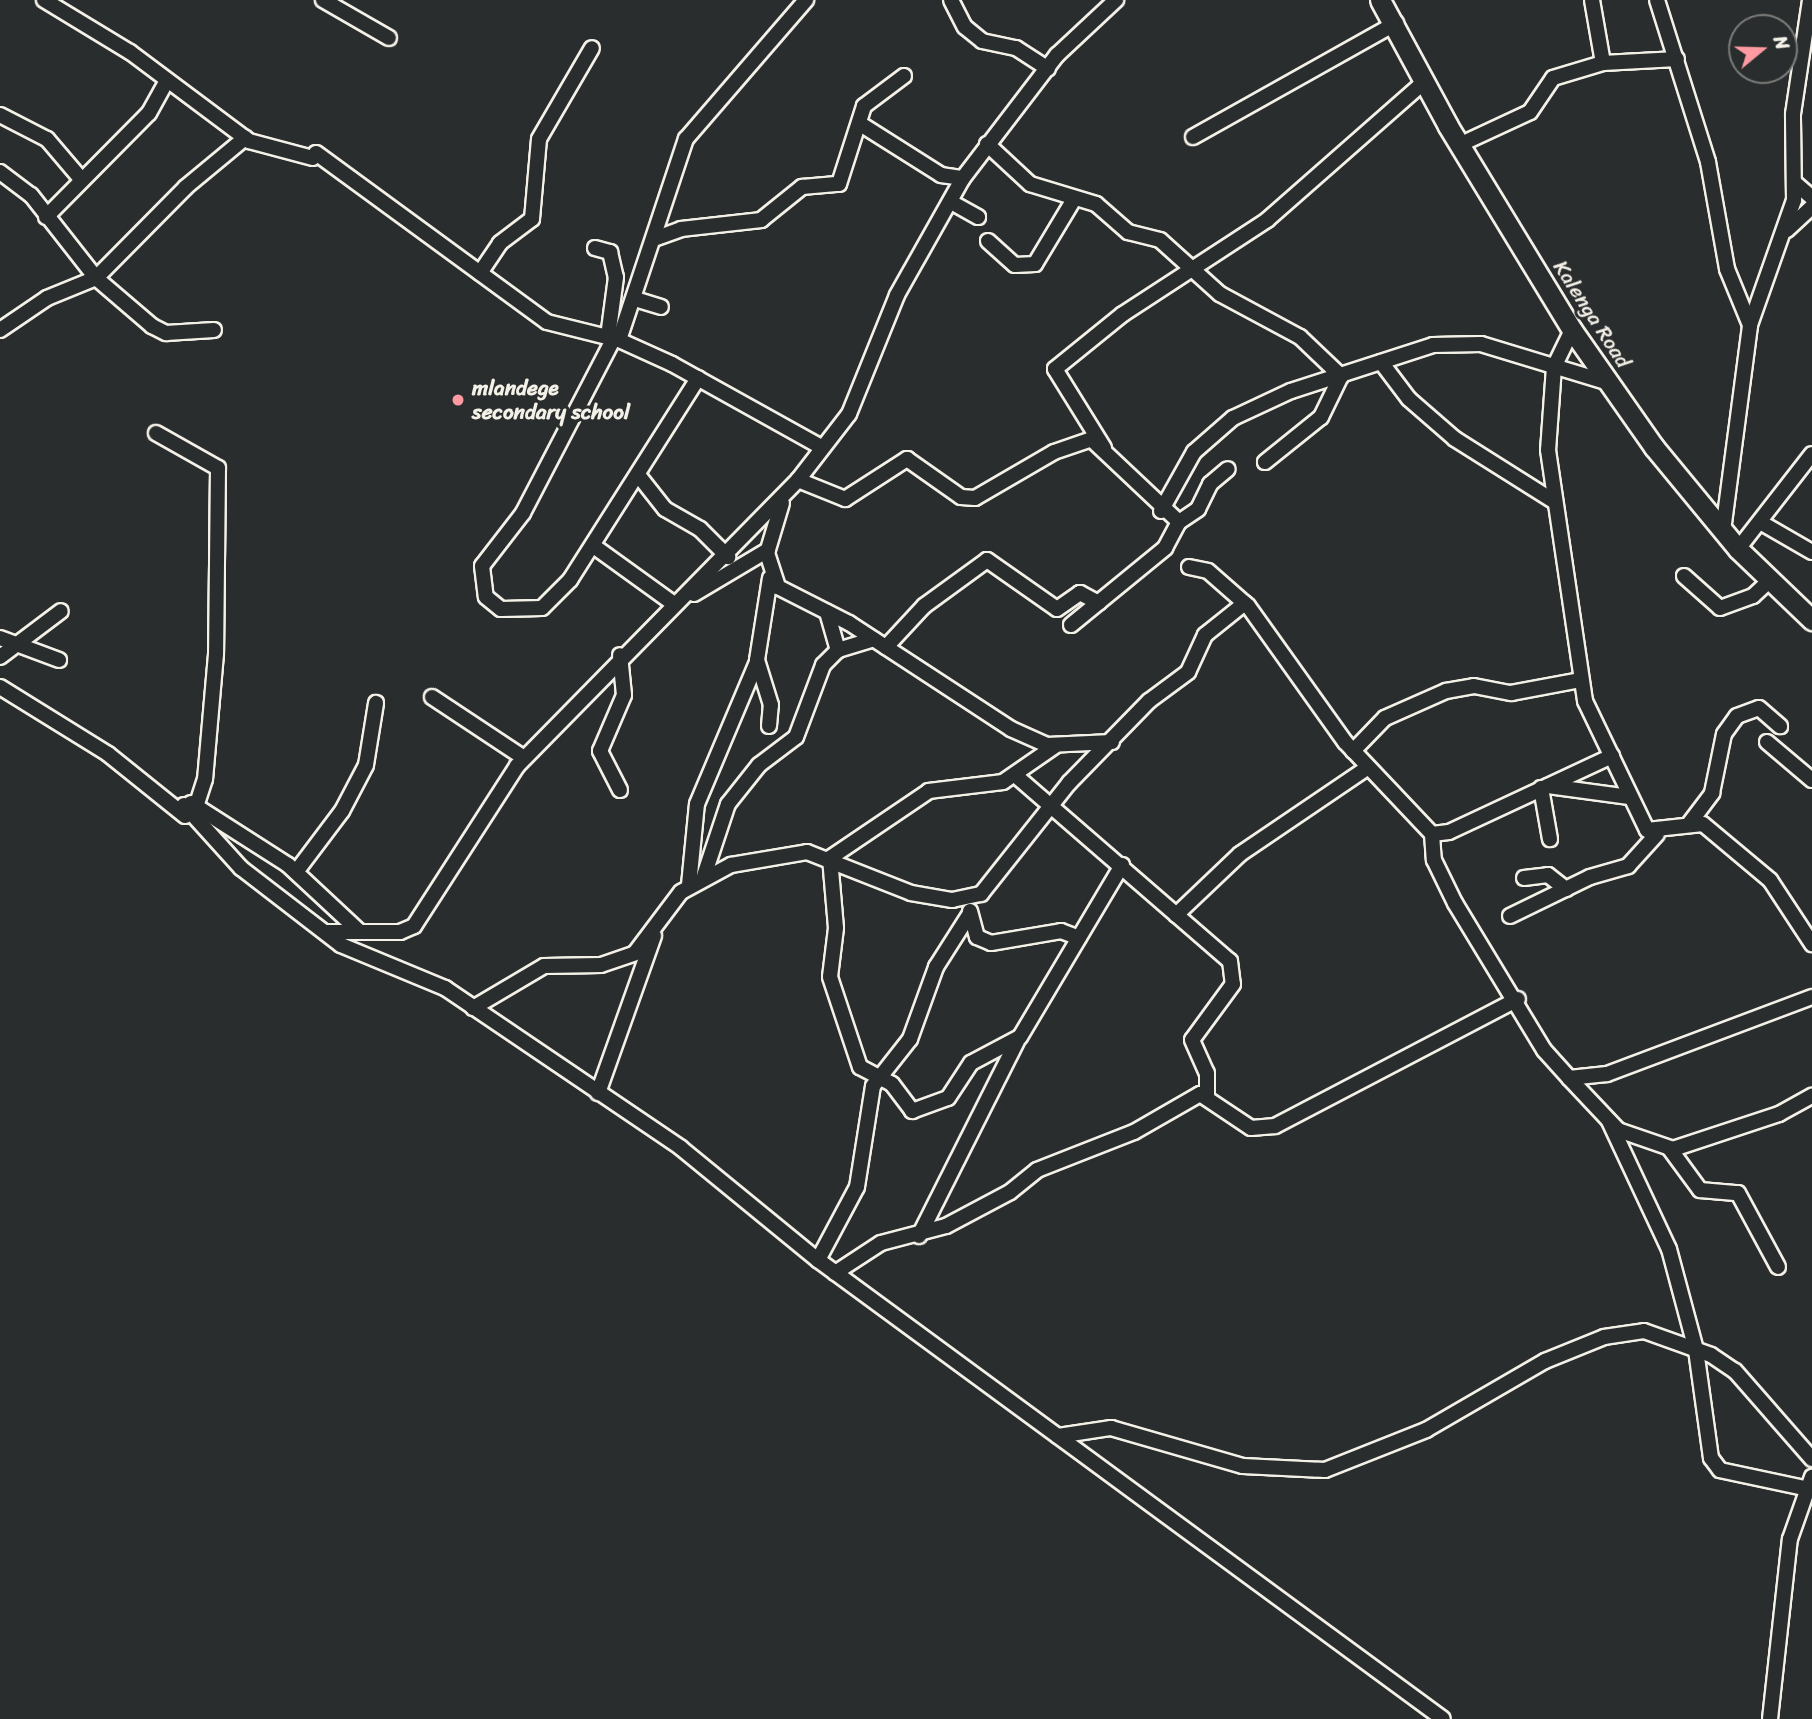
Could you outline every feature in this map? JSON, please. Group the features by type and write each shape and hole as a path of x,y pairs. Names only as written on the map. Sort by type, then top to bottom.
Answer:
{"main road":[{"name":"Kalenga Road","path":"1380,0 1396,23 1424,82 1459,145 1572,330 1723,531 1769,581 1812,620"}],"street":[{"path":"44,0 245,138 314,155 547,322 613,338 698,378 821,447"},
{"path":"323,0 389,38"},
{"path":"698,378 595,547 542,608 501,608 486,597 482,566 523,513 635,299 686,139 806,0"},
{"path":"951,0 965,27 982,41 1016,48 1048,69"},
{"path":"328,932 414,926 524,758 620,654 728,557 798,480 849,414 897,295 963,178 1048,69 1116,0"},
{"path":"1592,0 1603,63"},
{"path":"1657,0 1708,162 1727,269 1750,325"},
{"path":"1723,531 1750,325 1787,230 1795,183 1793,114 1810,0"},
{"path":"1193,137 1396,23"},
{"path":"480,273 500,243 532,219 539,139 592,48"},
{"path":"1459,145 1530,113 1553,78 1603,63 1677,59"},
{"path":"654,239 681,229 761,220 802,187 838,185 862,125 865,104 904,76"},
{"path":"46,217 81,178 149,113 166,82"},
{"path":"1179,522 1161,511 1104,448 1055,369 1195,267 1267,220 1424,82"},
{"path":"0,115 47,139 81,178"},
{"path":"862,125 941,175 963,178"},
{"path":"1,330 47,298 96,278 186,187 245,138"},
{"path":"987,144 1030,184 1104,207 1128,232 1160,240 1195,267 1220,294 1300,337 1341,376"},
{"path":"0,172 46,217 96,278 166,333 214,330"},
{"path":"1795,183 1812,198"},
{"path":"988,241 1015,265 1035,264 1074,199"},
{"path":"951,202 978,217"},
{"path":"1787,230 1812,207"},
{"path":"595,248 610,252 616,277 613,338"},
{"path":"635,299 661,307"},
{"path":"1572,330 1554,367 1547,422 1555,502 1573,596 1580,680 1641,822 1657,834"},
{"path":"1161,511 1194,452 1213,432 1258,404 1381,362 1459,342 1611,384"},
{"path":"1381,362 1409,399 1455,439 1555,502"},
{"path":"1265,463 1321,417 1341,376"},
{"path":"156,433 218,468 216,654 205,779 187,806"},
{"path":"798,480 845,499 907,459 968,499 1072,443 1091,439 1104,448"},
{"path":"1738,549 1812,454"},
{"path":"1071,625 1165,548 1179,522 1198,509 1210,484 1228,469"},
{"path":"639,476 665,509 700,529 728,557"},
{"path":"689,886 697,804 757,662 770,578 768,550 785,495"},
{"path":"1760,522 1812,552"},
{"path":"595,547 676,602"},
{"path":"676,602 768,550"},
{"path":"886,647 924,606 987,560 1056,609 1080,593 1099,603"},
{"path":"1189,567 1209,571 1245,603 1353,751 1432,834 1434,860 1455,903 1518,999 1544,1050 1609,1121 1635,1139 1670,1149 1779,1114 1812,1096"},
{"path":"1684,576 1720,608 1753,596 1769,581"},
{"path":"770,578 886,647 1011,729 1055,746 1112,742"},
{"path":"473,1009 544,966 618,962 656,928 689,886 704,876 784,853 830,859 911,893 971,899 989,887 1052,808 1149,701 1188,672 1205,635 1245,603"},
{"path":"0,657 61,611"},
{"path":"827,612 838,650"},
{"path":"0,638 19,642 59,660"},
{"path":"704,876 728,804 759,765 796,737 817,676 838,650 873,639"},
{"path":"620,654 624,695 600,751 620,790"},
{"path":"757,662 771,705 769,726"},
{"path":"1353,751 1385,718 1446,691 1474,686 1511,693 1580,680"},
{"path":"0,687 296,872 359,931"},
{"path":"432,697 524,758"},
{"path":"296,872 342,811 366,765 376,702"},
{"path":"1689,824 1712,793 1724,734 1737,716 1759,708 1780,726"},
{"path":"1767,742 1812,780"},
{"path":"830,859 929,791 1015,775 1055,746"},
{"path":"1432,834 1449,832 1612,756"},
{"path":"1176,915 1240,854 1367,768"},
{"path":"1015,775 1122,865 1234,969 1233,984 1192,1040 1207,1073 1207,1096"},
{"path":"1543,787 1629,797"},
{"path":"1543,787 1550,839"},
{"path":"187,806 241,868 328,932 365,958 444,988 681,1148 835,1273 1443,1719"},
{"path":"1510,916 1628,866 1657,834 1689,824 1703,824 1770,880 1812,944"},
{"path":"830,859 836,928 831,984 855,1060 880,1075 909,1110 932,1107 960,1086 976,1059 1020,1037"},
{"path":"919,1236 1020,1037 1122,865"},
{"path":"1524,878 1548,875 1566,890"},
{"path":"971,899 969,915 976,937 992,943 1061,931 1079,938"},
{"path":"818,1260 857,1187 868,1103 880,1075 911,1039 936,967 969,915"},
{"path":"597,1093 656,928"},
{"path":"1569,1078 1607,1074 1812,997"},
{"path":"1207,1096 1251,1128 1275,1126 1518,999"},
{"path":"835,1273 881,1243 919,1236 998,1200 1037,1170 1207,1096"},
{"path":"1609,1121 1665,1240 1696,1350 1706,1434 1720,1470 1808,1483 1790,1539 1770,1719"},
{"path":"1670,1149 1700,1190 1738,1193 1778,1267"},
{"path":"1058,1436 1111,1428 1242,1466 1325,1470 1426,1430 1521,1372 1604,1337 1644,1331 1696,1350 1735,1371 1812,1459"}],"place":[{"name":"mlandege secondary school","path":"458,400"}]}
